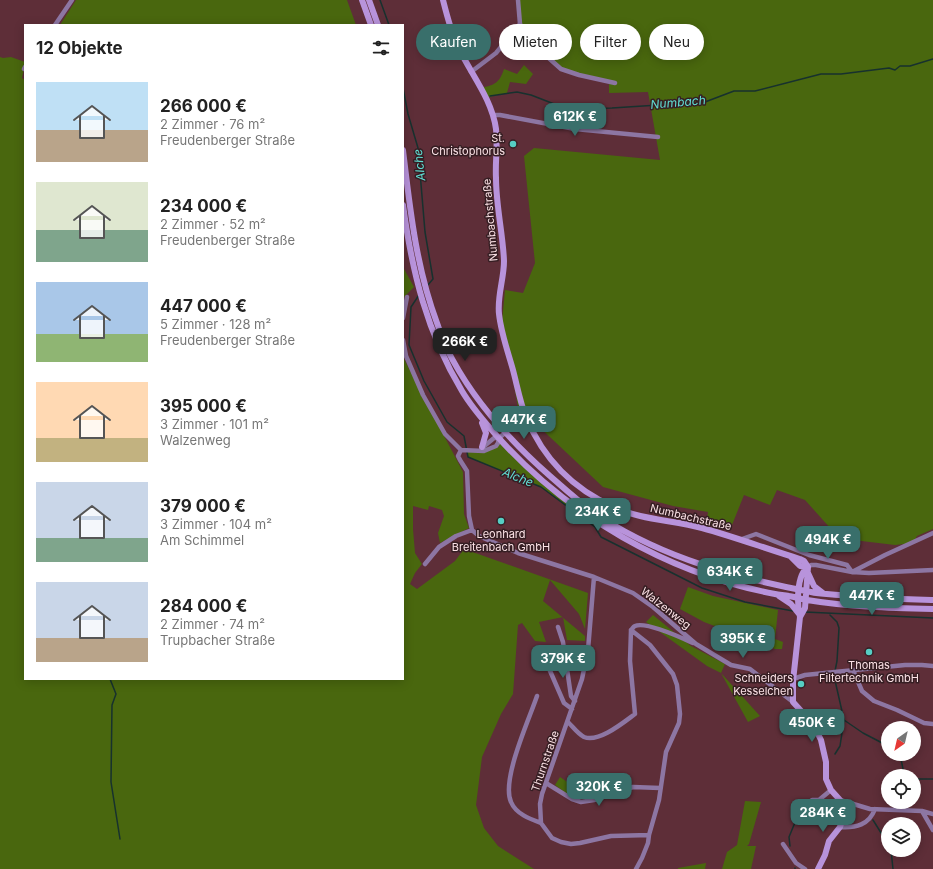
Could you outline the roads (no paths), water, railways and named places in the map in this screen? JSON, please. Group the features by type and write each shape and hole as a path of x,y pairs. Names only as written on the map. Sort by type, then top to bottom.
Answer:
{"main road":[{"path":"362,0 371,24"},
{"path":"370,0 378,24"},
{"name":"Numbachstraße","path":"443,0 452,33 494,115 497,137 496,178 504,262 499,314 520,397 526,416 537,439 550,459 574,483 597,499 615,508 742,539 804,561 808,570"},
{"path":"404,158 426,314 440,351 463,393 486,429 481,449"},
{"path":"404,213 408,242 423,291 446,348 474,394 505,433 526,454 568,493 600,517 661,551 710,568 749,579 823,593 933,600"},
{"path":"476,413 525,465 560,495 598,522 659,556 702,574 732,584 776,595 867,607 933,609"},
{"path":"796,608 802,590 802,573 808,570 814,586 823,593"},
{"path":"802,590 806,600 805,608 800,617 793,679 793,702 813,724 821,740 826,762 826,779 840,800 844,814 840,827 829,840 825,855 818,869"},
{"path":"776,595 786,600 796,608 800,617"}],"street":[{"path":"56,24 72,0"},
{"path":"518,0 520,24"},
{"path":"471,72 499,50"},
{"path":"551,60 561,69 579,76 615,83"},
{"path":"494,115 575,129 658,137"},
{"path":"404,313 407,297"},
{"path":"404,345 406,356 423,395 445,434 461,450 481,449 484,451 496,446 499,438"},
{"path":"481,449 494,438 499,438 505,433"},
{"path":"425,564 439,547 456,536 472,530 469,516 467,471 458,456 461,450"},
{"name":"Walzenweg","path":"472,530 482,538 499,545 594,578 641,597 696,644 732,665 750,669 770,686 793,702"},
{"path":"852,572 933,533"},
{"path":"742,539 756,534 809,555 847,565 852,572"},
{"path":"808,570 810,565 816,565 869,574 933,570"},
{"name":"Thurnstraße","path":"540,823 540,804 542,794 582,679 588,650 594,578"},
{"path":"568,722 582,736 591,738 598,737 611,730 635,714 630,661 631,630 634,626 638,625 667,631 696,644"},
{"path":"558,627 563,642 571,696 575,701"},
{"path":"631,630 655,650 673,674 677,685 680,714 679,723 666,752 659,800 648,835 646,851 636,869"},
{"path":"544,657 564,703 572,709"},
{"path":"793,679 805,675 839,671 905,665 933,666"},
{"path":"853,670 862,691 874,701 898,710 924,723 933,724"},
{"path":"537,696 511,771 508,788 509,797 512,804 521,814 540,823 552,838 560,842 571,844 611,836 648,835"},
{"path":"546,783 572,800 581,802 594,800 634,788 660,788"},
{"path":"795,819 799,806 803,806 812,800 819,800 832,790"},
{"path":"840,800 870,809 922,811 933,814"},
{"path":"840,827 857,827 863,824 872,816 875,809"},
{"path":"922,811 933,830"},
{"path":"783,844 796,863 804,869"}],"waterway":[{"name":"Alche","path":"380,0 389,24"},
{"name":"Numbach","path":"490,96 517,92 531,95 567,109 612,108 705,102 734,91 755,91 821,74 841,74 889,68 895,70 900,66 910,66 933,59"},
{"name":"Alche","path":"404,93 408,114 418,148 425,232 433,279 427,286"},
{"name":"Alche","path":"419,295 411,307 409,345 424,381 447,422 464,436 468,457 541,487 595,527 601,537 702,588 745,602 793,611"},
{"name":"Alche","path":"805,612 933,618"},
{"path":"830,615 837,622 839,628 837,661 834,676 844,720 840,746 835,754"},
{"path":"110,680 116,694 112,705 111,782 120,839"},
{"path":"844,720 863,733 881,742"},
{"path":"901,761 903,769"},
{"path":"921,779 933,779"},
{"path":"790,846 789,837 796,820 808,816 818,803"},
{"path":"873,820 881,833"},
{"path":"892,857 893,869"}],"place":[{"name":"St. Christophorus","path":"513,144"},
{"name":"Leonhard Breitenbach GmbH","path":"501,521"},
{"name":"Thomas Filtertechnik GmbH","path":"869,652"},
{"name":"Schneiders Kesselchen","path":"801,684"}]}
